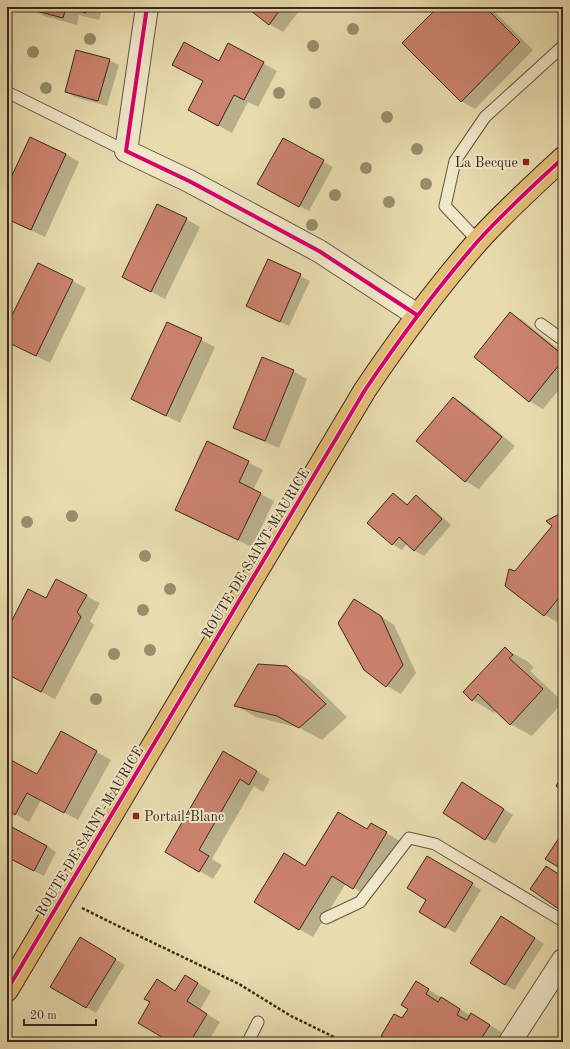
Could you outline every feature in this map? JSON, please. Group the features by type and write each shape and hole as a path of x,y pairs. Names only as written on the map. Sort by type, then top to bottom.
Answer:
{"main road":[{"name":"ROUTE DE SAINT-MAURICE","path":"7,990 365,390 391,351 417,315 478,241 509,209 563,158"}],"street":[{"path":"147,7 126,151 189,181 319,251 417,315"},
{"path":"510,1042 563,960"}],"lane":[{"path":"478,241 445,206 455,161 485,117 563,46"},
{"path":"7,92 126,151"},
{"path":"541,324 563,340"},
{"path":"326,918 360,902 409,838 435,844 563,921"},
{"path":"248,1042 258,1022"}],"path":[{"path":"81,907 239,984 291,1016 344,1042"}],"building":[{"path":"29,7 87,7 86,13 66,8 63,18 29,9"},
{"path":"246,7 282,7 269,25"},
{"path":"438,7 485,7 520,42 461,102 402,43"},
{"path":"184,42 219,61 228,43 264,62 244,100 234,95 218,126 188,110 203,81 172,65"},
{"path":"76,50 110,59 98,101 65,92"},
{"path":"30,137 66,154 31,230 7,219 7,186"},
{"path":"283,138 324,160 299,207 257,184"},
{"path":"157,204 187,218 151,292 122,277"},
{"path":"268,259 301,274 280,322 246,306"},
{"path":"38,263 73,280 36,356 7,342 7,325"},
{"path":"510,312 563,355 563,360 529,402 474,357"},
{"path":"167,322 202,338 166,416 131,399"},
{"path":"262,357 294,370 265,441 233,428"},
{"path":"453,397 502,437 465,482 416,441"},
{"path":"207,441 249,461 239,482 261,493 238,540 175,510"},
{"path":"393,493 407,505 416,495 442,519 414,551 399,537 392,545 367,523"},
{"path":"563,512 563,593 544,616 505,586 509,569 515,571 552,526 546,521"},
{"path":"56,579 87,595 77,612 81,617 41,692 7,674 7,630 28,589 46,598"},
{"path":"354,599 381,616 403,665 386,687 364,670 338,623"},
{"path":"505,647 513,655 509,658 543,689 510,725 478,694 472,701 463,692"},
{"path":"258,664 287,666 326,704 299,728 277,716 234,706"},
{"path":"61,731 97,751 64,813 27,793 15,815 7,810 7,758 37,774"},
{"path":"223,751 257,771 249,785 240,779 199,850 209,856 199,872 165,852"},
{"path":"563,775 563,791 556,786"},
{"path":"462,782 504,809 485,840 443,813"},
{"path":"338,812 367,829 371,823 387,832 353,889 332,876 299,930 254,902 284,853 305,866"},
{"path":"10,826 47,846 34,871 7,857 7,831"},
{"path":"563,832 563,870 545,859"},
{"path":"427,856 473,883 445,928 419,912 426,900 407,888"},
{"path":"546,866 563,877 563,912 530,889"},
{"path":"501,916 535,938 505,985 470,963"},
{"path":"80,937 116,959 86,1008 50,987"},
{"path":"185,975 198,983 187,1001 207,1014 190,1042 170,1042 138,1023 150,1002 144,999 157,979 175,991"},
{"path":"416,981 429,989 426,994 438,1002 441,997 460,1009 457,1015 467,1020 471,1013 490,1025 479,1042 403,1042 400,1040 398,1042 392,1042 381,1036 394,1014 402,1018 408,1009 401,1005"}],"cycle path":[{"path":"147,7 126,151 189,181 319,251 417,315"},
{"path":"7,990 365,390 419,314 478,241 519,199 563,158"}],"place":[{"name":"La Becque","path":"526,162"},
{"name":"Portail-Blanc","path":"136,816"}]}
